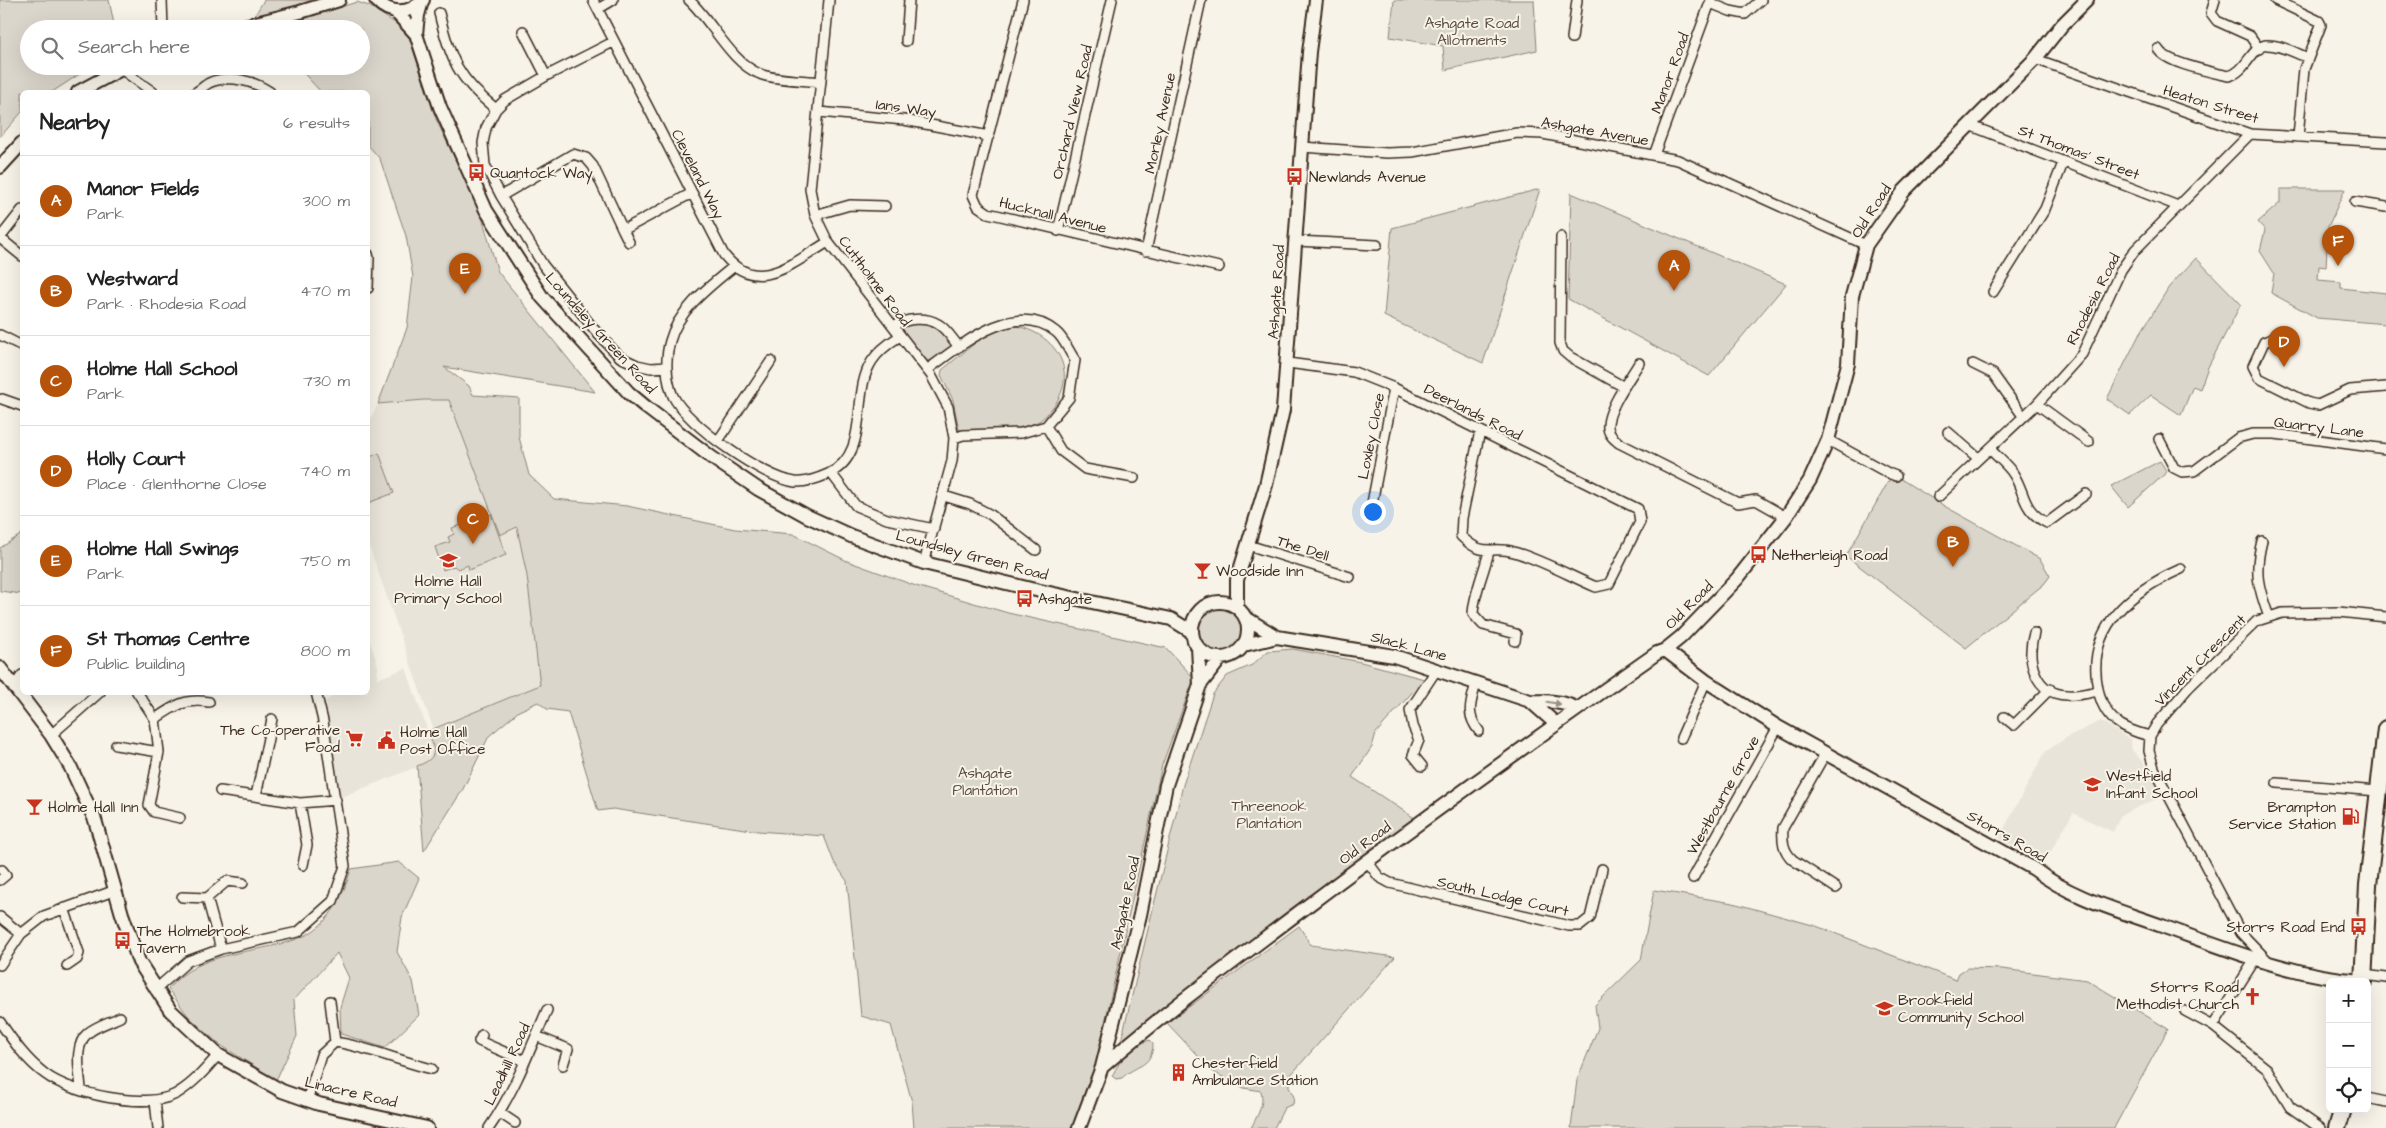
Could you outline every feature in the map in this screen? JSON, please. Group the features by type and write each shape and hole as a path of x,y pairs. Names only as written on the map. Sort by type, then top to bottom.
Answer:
{"highway":[{"path":"2366,978 2368,885 2378,791 2384,765 2386,729"},
{"path":"2337,1128 2342,1113"}],"street":[{"path":"162,0 163,20"},
{"path":"268,20 339,0"},
{"name":"Loundsley Green Road","path":"375,0 385,8 395,11 416,34 440,107 486,210 542,297 629,393 711,457 765,493 807,516 842,532 924,563 1031,589 1172,619 1192,632"},
{"name":"Cleveland Way","path":"593,0 724,255 734,267"},
{"path":"598,9 613,0"},
{"path":"689,0 700,10 739,60 760,74 821,82"},
{"name":"Cuttholme Road","path":"829,0 820,112 810,189 815,215 828,242 939,388 948,407 954,438 952,461 944,496 924,563"},
{"path":"906,41 909,0"},
{"name":"Hucknall Avenue","path":"1023,0 973,195 978,206 988,213 1058,231 1219,267"},
{"name":"Orchard View Road","path":"1058,231 1112,0"},
{"name":"Morley Avenue","path":"1146,252 1201,0"},
{"name":"Ashgate Road","path":"1237,607 1237,580 1274,457 1283,410 1288,363 1302,147 1316,0"},
{"path":"1572,38 1577,0"},
{"path":"1711,2 1730,11 1745,14 1761,0"},
{"name":"Old Road","path":"1102,1067 1150,1025 1367,861 1555,723 1657,653 1665,650 1681,637 1737,579 1786,517 1810,480 1828,440 1848,364 1852,296 1866,245 1904,191 2035,59 2062,25 2087,0"},
{"path":"2215,0 2211,13 2217,21 2250,36 2258,49"},
{"path":"2275,0 2319,21 2322,25 2303,73 2298,137"},
{"path":"395,11 412,9 422,1"},
{"name":"Loundsley Green Road","path":"416,34 422,1"},
{"name":"Manor Road","path":"1654,155 1711,2"},
{"path":"439,12 449,50 459,73 496,109"},
{"path":"523,31 546,76"},
{"path":"613,42 546,76 505,100 496,109 486,128 483,143 485,165 501,196 543,265 598,334 620,357 651,368 667,368"},
{"path":"2158,49 2161,54 2180,63 2228,76 2236,75 2258,49 2266,45 2279,47 2308,58"},
{"name":"Heaton Street","path":"2035,59 2250,134 2386,142"},
{"path":"82,90 111,75"},
{"path":"132,75 151,90"},
{"path":"199,90 209,83 229,79 249,81 266,90"},
{"name":"Ians Way","path":"820,112 904,120 989,136"},
{"name":"St Thomas' Street","path":"1969,125 2178,206"},
{"name":"Ashgate Avenue","path":"1302,147 1387,153 1412,152 1517,133 1543,134 1678,160 1866,245"},
{"name":"Rhodesia Road","path":"1938,497 2037,404 2082,354 2121,270 2135,250 2250,134"},
{"path":"0,167 20,145"},
{"path":"501,196 573,154 586,158 593,166 629,242"},
{"path":"1993,292 2045,209 2063,163"},
{"path":"623,230 692,193"},
{"path":"2355,202 2386,206"},
{"path":"815,215 850,205 885,206"},
{"path":"20,213 0,238 20,254"},
{"path":"1561,237 1557,255 1560,343 1563,351 1570,358 1624,387"},
{"path":"1296,241 1377,245"},
{"path":"828,242 765,276 753,276 734,267 712,284 682,316 670,340 667,368 669,386 681,409 700,429 772,476 797,482 813,479 831,472 841,465 854,446 864,382 871,362 885,346 900,336"},
{"path":"892,326 904,320 919,319 938,323 959,347"},
{"path":"927,370 959,347 1000,322 1031,319 1056,332 1075,360 1069,398 1046,426 1021,433 962,435 954,438"},
{"path":"0,335 20,345"},
{"path":"2292,344 2274,338 2264,342 2252,366 2259,378 2309,403 2318,405 2350,390 2386,387"},
{"path":"718,441 771,361"},
{"name":"Deerlands Road","path":"1288,363 1354,372 1394,388 1638,508 1640,522 1609,584 1603,586 1596,587 1513,551 1488,551"},
{"path":"1639,363 1609,416 1608,428 1611,436 1619,443 1738,502 1756,500 1786,517"},
{"path":"1973,364 1993,374 2023,416"},
{"name":"Loxley Close","path":"1369,519 1394,388"},
{"path":"2,399 20,405"},
{"path":"2037,404 2089,442"},
{"path":"1046,426 1061,452 1085,469 1134,478"},
{"path":"1480,431 1462,518 1461,536 1471,546 1488,551 1484,573 1474,599 1473,614 1483,625 1516,634 1515,641"},
{"path":"1948,432 1978,458"},
{"name":"Quarry Lane","path":"2159,439 2174,468 2182,472 2194,471 2238,438 2253,434 2275,434 2386,449"},
{"path":"1828,440 1888,474 1896,476"},
{"path":"1990,449 2014,475 2023,500 2038,518 2047,522 2086,494"},
{"path":"831,472 856,506 887,519 934,529"},
{"path":"944,496 970,504 991,515 1036,550"},
{"path":"2262,541 2256,569 2261,595 2269,617"},
{"name":"The Dell","path":"1248,545 1350,577"},
{"path":"2181,569 2154,581 2128,601 2105,630 2096,655 2098,691 2104,709 2112,720 2134,732 2150,736 2149,751 2154,768 2240,933 2262,960 2213,1026"},
{"name":"Ashgate Road","path":"1219,601 1237,580"},
{"path":"1219,601 1237,607 1246,618 1248,632 1244,646 1234,655 1221,658 1204,654 1198,648 1192,632 1196,615 1206,605 1219,601"},
{"name":"Vincent Crescent","path":"2150,736 2157,724 2188,688 2257,621 2282,613 2339,612 2386,617"},
{"name":"Loundsley Green Road","path":"1172,619 1196,615"},
{"name":"Slack Lane","path":"1246,618 1277,637 1394,656 1530,701 1572,706 1577,709"},
{"path":"2034,633 2029,647 2030,662 2038,680 2055,693 2066,695 2098,691"},
{"name":"Slack Lane","path":"1244,646 1277,637"},
{"name":"Ashgate Road","path":"1198,648 1200,685"},
{"name":"Storrs Road","path":"1665,650 1706,681 1778,726 1825,754 2034,868 2063,888 2105,906 2262,960 2315,975 2346,978"},
{"name":"Ashgate Road","path":"1079,1128 1102,1067 1140,916 1166,785 1200,685 1221,658"},
{"name":"Linacre Road","path":"0,668 20,695"},
{"path":"1422,766 1413,755 1419,740 1412,726 1410,710 1437,669"},
{"path":"14,687 20,678"},
{"path":"1681,738 1706,681"},
{"path":"1476,684 1470,708 1471,721 1479,731"},
{"path":"2004,717 2014,725 2050,689"},
{"name":"Linacre Road","path":"20,695 51,735 70,766 95,820 122,914 139,962 155,990 170,1010 218,1055 282,1092 307,1100 424,1127"},
{"path":"51,735 97,695"},
{"path":"139,695 155,719 159,752 149,805 154,812 180,818"},
{"path":"155,990 188,961 221,949 298,932 333,901 344,866 336,800 317,695"},
{"path":"155,719 176,706 194,699 209,702"},
{"name":"Slack Lane","path":"1530,701 1555,723"},
{"path":"256,796 272,719"},
{"name":"Westbourne Grove","path":"1693,878 1778,726"},
{"path":"116,745 159,752"},
{"path":"1825,754 1783,828 1783,842 1788,856 1836,888"},
{"path":"2277,783 2378,791"},
{"path":"220,791 300,803 336,800"},
{"path":"300,803 307,845 303,865"},
{"name":"South Lodge Court","path":"1367,861 1379,877 1390,883 1570,926 1580,926 1590,918 1602,869"},
{"path":"0,880 6,875 2,870"},
{"path":"182,897 207,898 227,882 243,883"},
{"path":"0,964 21,934 44,916 116,890"},
{"path":"207,898 221,949"},
{"path":"64,908 79,953 77,959 67,966"},
{"path":"0,917 21,934"},
{"path":"2371,980 2386,978"},
{"path":"330,1001 335,1042"},
{"name":"Leadhill Road","path":"490,1128 500,1113 547,1010"},
{"path":"2185,1010 2213,1026 2267,1069 2290,1106 2320,1128"},
{"path":"81,1089 78,1054 82,1041 87,1033 120,1017"},
{"path":"0,1022 22,1054 45,1074 59,1082 119,1098 155,1101 176,1094 198,1078 218,1055"},
{"path":"482,1035 479,1041 525,1061"},
{"path":"536,1036 568,1049 563,1065"},
{"path":"335,1042 354,1045 401,1062 432,1069"},
{"path":"307,1100 321,1055 335,1042"},
{"path":"2371,1099 2386,1102"},
{"path":"155,1101 158,1128"},
{"path":"500,1113 516,1123"}],"shaded area":[{"name":"Holme Hall Primary School","path":"449,400 500,535 517,527 527,576 540,685 433,728 370,549 370,420 378,404"},
{"path":"370,642 378,666 377,679 406,668 434,749 433,756 429,762 339,798 326,701 334,695 370,695"},
{"name":"Westfield Infant School","path":"2101,721 2131,740 2132,750 2143,762 2163,796 2121,815 2113,832 2073,813 2044,863 1999,838 2045,752 2069,736"}],"green space":[{"path":"0,0 109,0 113,20 20,20 20,75 78,75 55,90 20,90 20,114 0,137"},
{"path":"264,0 322,0 252,20"},
{"name":"Ashgate Road Allotments","path":"1394,0 1534,0 1537,50 1445,70 1443,46 1390,37"},
{"name":"Ashgate Plantation","path":"357,2 369,6 407,31 436,119 481,214 498,272 595,392 444,367 469,386 473,395 519,398 519,437 529,475 554,499 627,506 735,529 793,534 847,561 916,586 1008,613 1166,648 1194,678 1162,765 1095,1068 1072,1128 914,1128 912,1102 891,1025 861,1016 847,881 834,862 824,836 758,831 613,809 598,811 568,712 547,709 538,702 519,711 489,736 463,789 424,851 417,766 429,760 433,753 428,731 540,685 527,576 517,527 500,535 449,400 378,404 407,328 413,277 406,236 380,159 370,147 370,90 319,90 305,75 370,75 370,20 298,20"},
{"path":"1540,189 1483,363 1384,316 1392,228"},
{"path":"2280,189 2345,189 2328,227 2326,267 2319,266 2318,280 2341,282 2341,288 2386,293 2386,324 2317,318 2271,293 2274,273 2260,251 2265,230 2258,222 2280,203"},
{"path":"1571,193 1786,284 1709,376 1568,299"},
{"path":"2196,258 2241,304 2208,367 2200,389 2193,386 2181,415 2151,395 2130,415 2107,399 2138,337 2169,287"},
{"path":"914,322 931,326 940,331 951,345 949,350 936,361 923,360 906,337 902,327"},
{"path":"1005,325 1021,327 1035,333 1047,341 1057,352 1063,364 1064,378 1061,392 1053,407 1045,416 1031,424 1000,430 959,430 953,400 941,375 942,370 985,335"},
{"path":"379,453 394,493 370,502 370,457"},
{"path":"2160,461 2167,472 2128,507 2111,486"},
{"path":"1891,477 1899,478 1946,507 2040,559 2050,576 2044,584 1966,648 1846,556"},
{"path":"491,514 506,555 469,570 468,565 458,569 454,566 443,570 435,547 450,542 448,537 454,534 452,528"},
{"path":"20,535 20,594 0,591 0,548"},
{"path":"1223,608 1235,614 1240,621 1240,639 1235,646 1228,651 1215,652 1207,649 1200,642 1197,626 1200,618 1207,611"},
{"name":"Threenook Plantation","path":"1293,649 1361,662 1424,679 1376,733 1372,747 1352,777 1416,819 1121,1041 1183,785 1213,694 1227,676 1252,665 1268,651"},
{"path":"399,862 419,878 402,917 397,952 413,981 419,1015 385,1048 341,1034 340,1007 349,978 337,953 294,1000 297,1036 276,1080 219,1044 189,1017 168,989 181,976 212,960 280,944 308,934 317,928 332,911 348,880 351,869"},
{"name":"Brookfield Community School","path":"1654,890 1733,903 1816,926 1956,980 1959,973 1967,968 2002,969 2087,980 2168,1029 2114,1128 1571,1128 1577,1080 1598,1028 1595,1005 1641,960"},
{"path":"1299,926 1311,945 1395,957 1289,1077 1289,1087 1294,1097 1293,1104 1284,1108 1274,1128 1251,1128 1261,1105 1261,1091 1244,1088 1213,1072 1167,1023"},
{"path":"1149,1040 1153,1044 1152,1052 1146,1062 1122,1078 1116,1079 1112,1076 1127,1054 1136,1046"}],"place":[{"name":"Quantock Way","path":"476,173"},
{"name":"Newlands Avenue","path":"1295,177"},
{"name":"St Thomas Centre","path":"2338,266"},
{"name":"Manor Fields","path":"1674,291"},
{"name":"Holme Hall Swings","path":"465,294"},
{"name":"Holly Court","path":"2284,367"},
{"name":"Holme Hall School","path":"473,544"},
{"name":"Netherleigh Road","path":"1758,555"},
{"name":"Holme Hall Primary School","path":"448,560"},
{"name":"Westward","path":"1953,567"},
{"name":"Woodside Inn","path":"1202,571"},
{"name":"Ashgate","path":"1024,599"},
{"name":"The Co-operative Food","path":"354,739"},
{"name":"Holme Hall Post Office","path":"386,741"},
{"name":"Westfield Infant School","path":"2092,785"},
{"name":"Holme Hall Inn","path":"34,807"},
{"name":"Brampton Service Station","path":"2350,816"},
{"name":"Storrs Road End","path":"2359,927"},
{"name":"The Holmebrook Tavern","path":"123,940"},
{"name":"Storrs Road Methodist Church","path":"2253,996"},
{"name":"Brookfield Community School","path":"1884,1009"},
{"name":"Chesterfield Ambulance Station","path":"1178,1072"}]}
